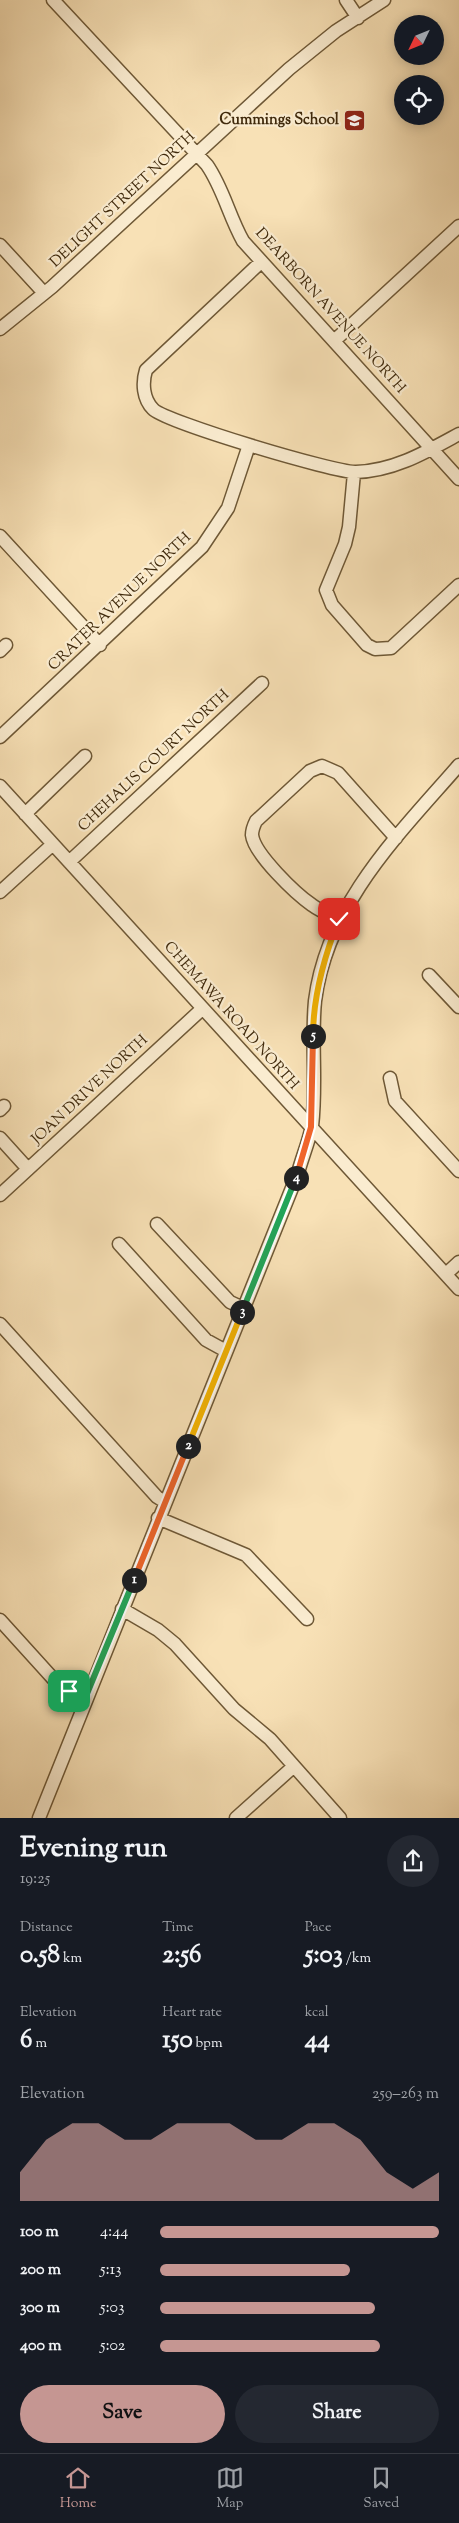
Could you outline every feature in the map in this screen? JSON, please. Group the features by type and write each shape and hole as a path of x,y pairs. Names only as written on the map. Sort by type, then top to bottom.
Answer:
{"street":[{"path":"346,0 358,18"},
{"name":"DELIGHT STREET NORTH","path":"0,329 44,293 308,53 384,0"},
{"name":"DEARBORN AVENUE NORTH","path":"61,3 197,154 217,179 231,221 243,241 459,479"},
{"path":"334,341 459,226"},
{"path":"0,245 44,293"},
{"path":"261,262 146,370 143,388 151,408 168,418 249,444 354,473 398,465 459,434"},
{"name":"CRATER AVENUE NORTH","path":"0,737 177,573 210,537 228,508 249,444"},
{"path":"354,473 349,527 326,590 332,605 367,646 374,650 391,648 459,585"},
{"path":"0,536 100,645"},
{"name":"CHEHALIS COURT NORTH","path":"69,862 262,683"},
{"path":"26,814 85,756"},
{"path":"38,1818 298,1173 311,1127 316,999 321,971 339,919 364,879 396,838 459,765"},
{"path":"339,919 313,906 298,894 261,853 252,836 252,829 256,820 310,771 322,766 338,773 396,838"},
{"name":"CHEMAWA ROAD NORTH","path":"0,786 459,1289"},
{"path":"0,892 53,844"},
{"path":"430,975 459,1007"},
{"name":"JOAN DRIVE NORTH","path":"0,1195 202,1009"},
{"path":"390,1078 394,1101 459,1171"},
{"path":"0,1138 28,1169"},
{"path":"158,1224 230,1302 243,1308"},
{"path":"119,1244 206,1340 226,1351"},
{"path":"446,1274 459,1262"},
{"path":"0,1324 157,1497 165,1502"},
{"path":"158,1518 246,1555 306,1619"},
{"path":"122,1608 158,1630 175,1644 238,1713 270,1739 340,1818"},
{"path":"0,1620 58,1684 69,1691 86,1696"},
{"path":"236,1818 293,1767"}],"place":[{"name":"Cummings School","path":"355,120"}],"route":[{"path":"69,1691 86,1696 298,1173 311,1127 313,1102 313,1026 316,999 321,971 339,919"}]}
